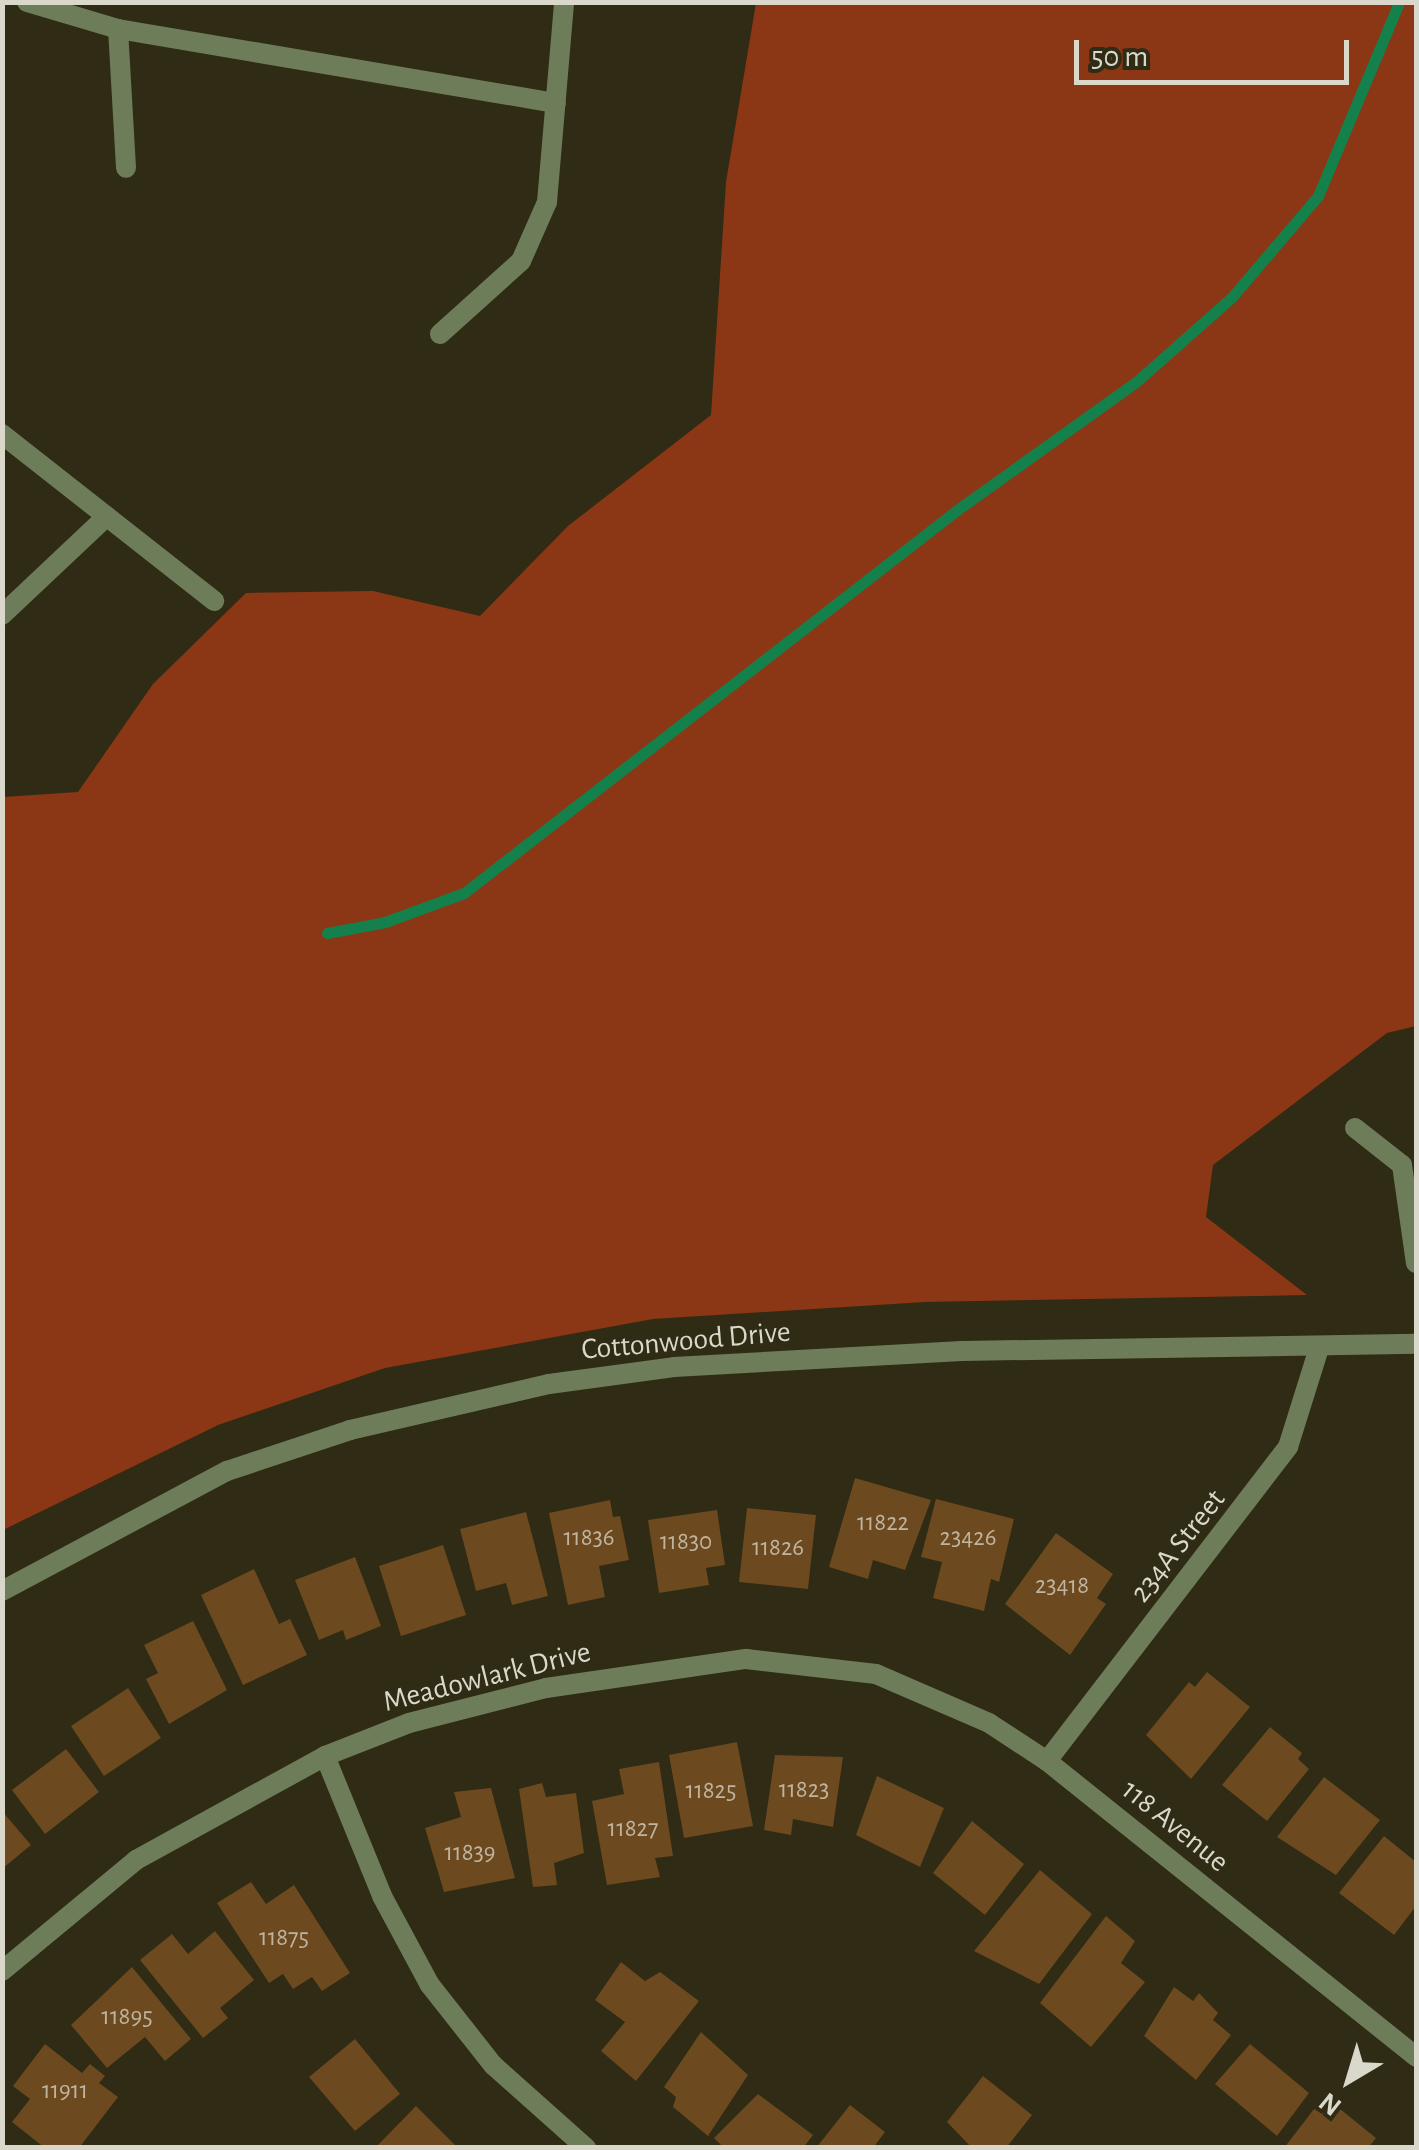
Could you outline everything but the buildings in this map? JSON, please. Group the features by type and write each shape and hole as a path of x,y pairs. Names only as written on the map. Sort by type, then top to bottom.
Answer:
{"street":[{"path":"27,2 55,16 118,29 556,102"},
{"path":"440,334 521,261 547,202 564,2"},
{"path":"118,29 126,168"},
{"path":"2,434 214,601"},
{"path":"2,616 107,516"},
{"path":"1355,1128 1409,1164 1416,1262"},
{"name":"Cottonwood Drive","path":"2,1591 227,1471 350,1430 549,1384 674,1367 962,1351 1416,1344"},
{"name":"234A Street","path":"1047,1761 1288,1447 1319,1348"},
{"name":"Meadowlark Drive","path":"2,1971 136,1860 325,1756 478,1704 666,1668 746,1659 876,1674"},
{"name":"118 Avenue","path":"876,1674 946,1700 1047,1761 1416,2057"},
{"path":"325,1756 369,1869 430,1984 494,2065 586,2148"}],"shaded area":[{"path":"756,3 1416,3 1416,1026 1387,1033 1213,1165 1206,1217 1307,1295 925,1302 653,1319 385,1368 218,1425 3,1530 3,797 78,792 153,684 246,593 373,591 480,616 568,526 711,415 726,182"}],"waterway":[{"path":"327,933 385,922 464,893 957,510 1136,382 1232,297 1318,196 1399,2"}]}
